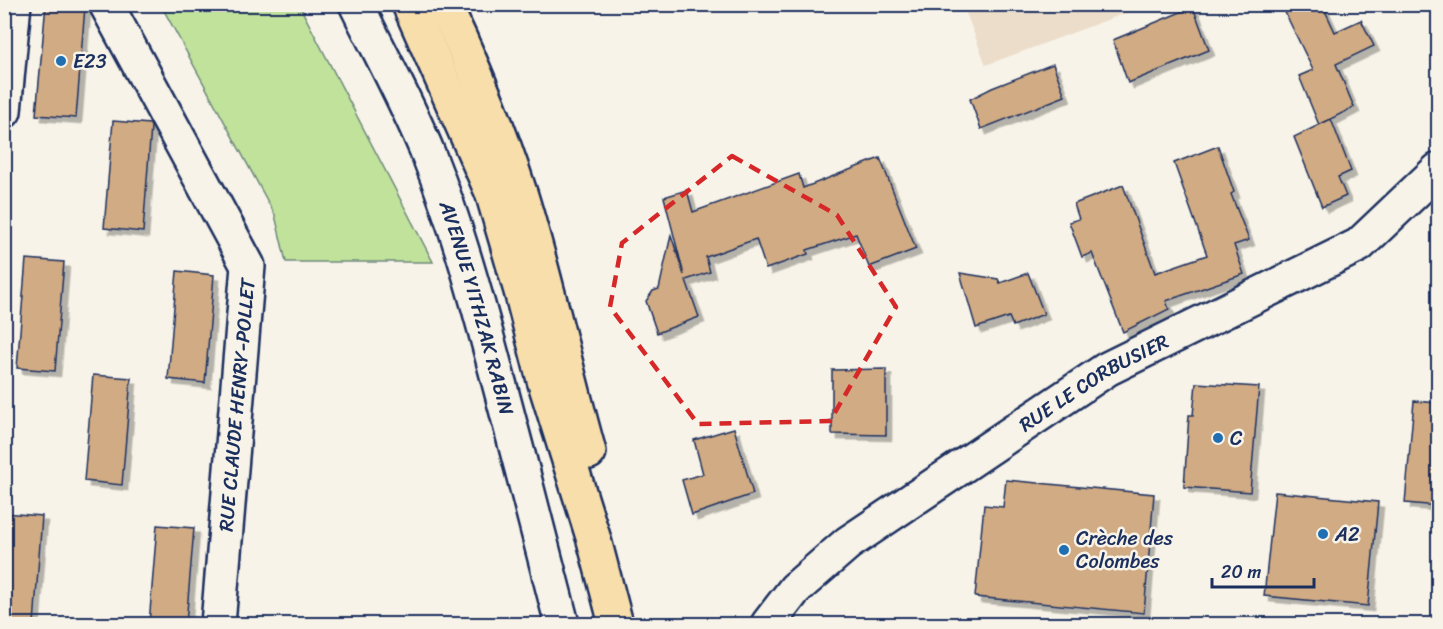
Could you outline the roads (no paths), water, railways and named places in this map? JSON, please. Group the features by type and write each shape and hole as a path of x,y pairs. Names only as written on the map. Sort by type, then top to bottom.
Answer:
{"main road":[{"path":"409,4 492,192 544,380 594,540 616,624"},
{"path":"444,4 497,124 521,196 637,624"}],"street":[{"path":"4,111 15,4"},
{"name":"RUE CLAUDE HENRY-POLLET","path":"106,4 248,266 218,624"},
{"name":"AVENUE YITHZAK RABIN","path":"356,4 405,102 449,209 494,361 562,624"},
{"name":"RUE LE CORBUSIER","path":"768,624 795,589 857,537 1107,369 1359,245 1438,170"}],"place":[{"name":"E23","path":"61,61"},
{"name":"C","path":"1218,438"},
{"name":"A2","path":"1323,534"},
{"name":"Crèche des Colombes","path":"1064,550"}]}
